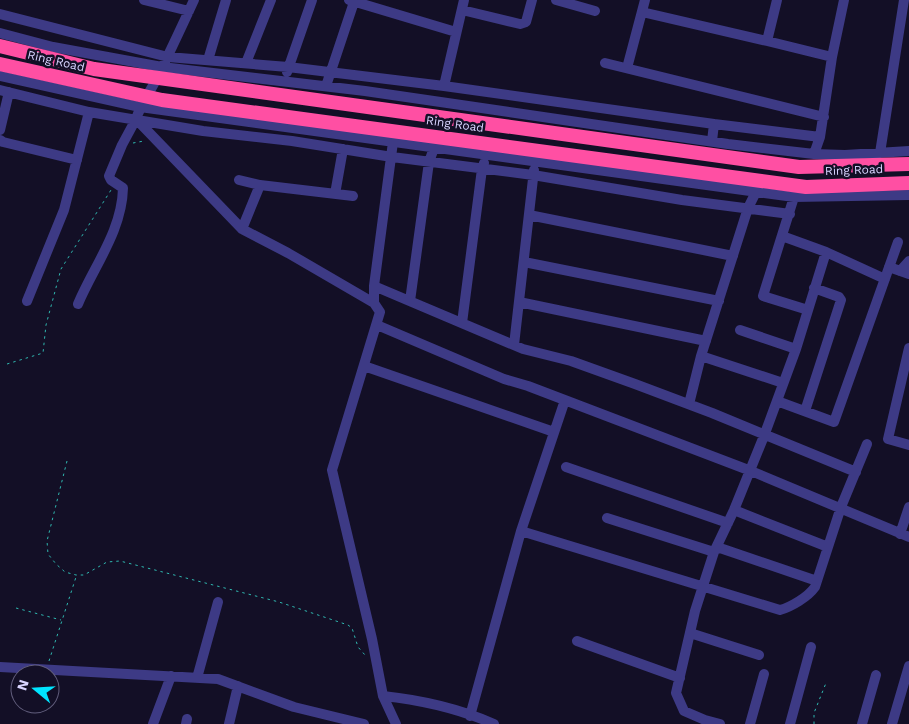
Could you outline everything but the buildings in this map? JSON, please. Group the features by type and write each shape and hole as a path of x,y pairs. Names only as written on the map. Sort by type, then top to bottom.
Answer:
{"highway":[{"name":"Ring Road","path":"0,46 94,69 160,72 799,167 909,164"},
{"name":"Ring Road","path":"0,64 144,102 806,187 909,183"}],"street":[{"path":"144,0 189,11"},
{"path":"78,304 86,285 103,256 122,203 123,188 111,180 109,176 122,144 168,57 194,0"},
{"path":"208,60 226,0"},
{"path":"246,64 271,0"},
{"path":"286,82 288,67 312,0"},
{"path":"444,86 463,5 520,24 526,22 532,0"},
{"path":"556,0 595,11"},
{"path":"627,68 645,0"},
{"path":"767,41 777,0"},
{"path":"814,154 824,117 832,58 844,0"},
{"path":"880,153 904,0"},
{"path":"326,86 352,1 456,32"},
{"path":"642,12 832,58"},
{"path":"0,14 168,57 331,72 820,137"},
{"path":"0,33 160,72 326,86 814,154 845,155 909,151"},
{"path":"605,63 824,117"},
{"path":"0,76 144,102 394,142 794,197 909,195"},
{"path":"0,130 5,91 89,112 203,131 292,141 392,157 533,175 682,200 790,214"},
{"path":"546,116 548,101"},
{"path":"604,125 606,109"},
{"path":"27,301 64,210 89,112"},
{"path":"136,119 154,140 242,229 361,295 374,303 380,312 332,470 383,696 396,724"},
{"path":"712,141 714,124"},
{"path":"0,140 77,160"},
{"path":"374,303 374,286 394,142"},
{"path":"410,301 429,162 434,148"},
{"path":"335,194 343,150"},
{"path":"462,323 482,169 487,155"},
{"path":"514,345 535,162"},
{"path":"239,180 260,186 353,196"},
{"path":"242,229 260,186"},
{"path":"689,404 701,356 748,208 756,192"},
{"path":"794,197 763,296 808,310"},
{"path":"529,215 733,256"},
{"path":"782,236 826,252 885,279"},
{"path":"777,401 834,422 898,242"},
{"path":"720,724 704,722 684,711 676,693 703,586 716,549 751,471 784,383 826,252"},
{"path":"889,267 905,273 909,261"},
{"path":"524,262 719,301"},
{"path":"361,295 374,286"},
{"path":"374,286 523,349 571,361 689,404 856,472"},
{"path":"804,411 841,300 839,297 814,288"},
{"path":"519,302 706,341"},
{"path":"377,325 504,379 565,400 751,471 840,507 904,536 909,506"},
{"path":"740,330 796,349"},
{"path":"909,348 888,439 909,445"},
{"path":"701,356 784,383"},
{"path":"364,366 554,432"},
{"path":"470,716 521,531 565,400"},
{"path":"521,531 780,610 787,608 811,592 817,581 840,507 867,444"},
{"path":"566,467 728,523"},
{"path":"734,510 828,547"},
{"path":"607,518 716,549 817,581"},
{"path":"197,678 218,602"},
{"path":"690,633 759,655"},
{"path":"577,641 680,678"},
{"path":"790,724 811,647"},
{"path":"892,724 909,666"},
{"path":"60,670 218,679 294,707 364,724"},
{"path":"750,724 764,674"},
{"path":"862,724 876,675"},
{"path":"154,724 171,676"},
{"path":"229,724 238,686"},
{"path":"383,696 441,706 494,724"}],"path":[{"path":"134,143 154,140"},
{"path":"7,364 43,353 46,325 61,269 115,182"},
{"path":"67,461 47,541 48,554 65,572 84,575 107,562 120,561 278,602 348,625 352,628 358,648 365,655 375,657"},
{"path":"49,664 76,575"},
{"path":"16,608 62,621"},
{"path":"814,724 814,713 826,683"}]}
